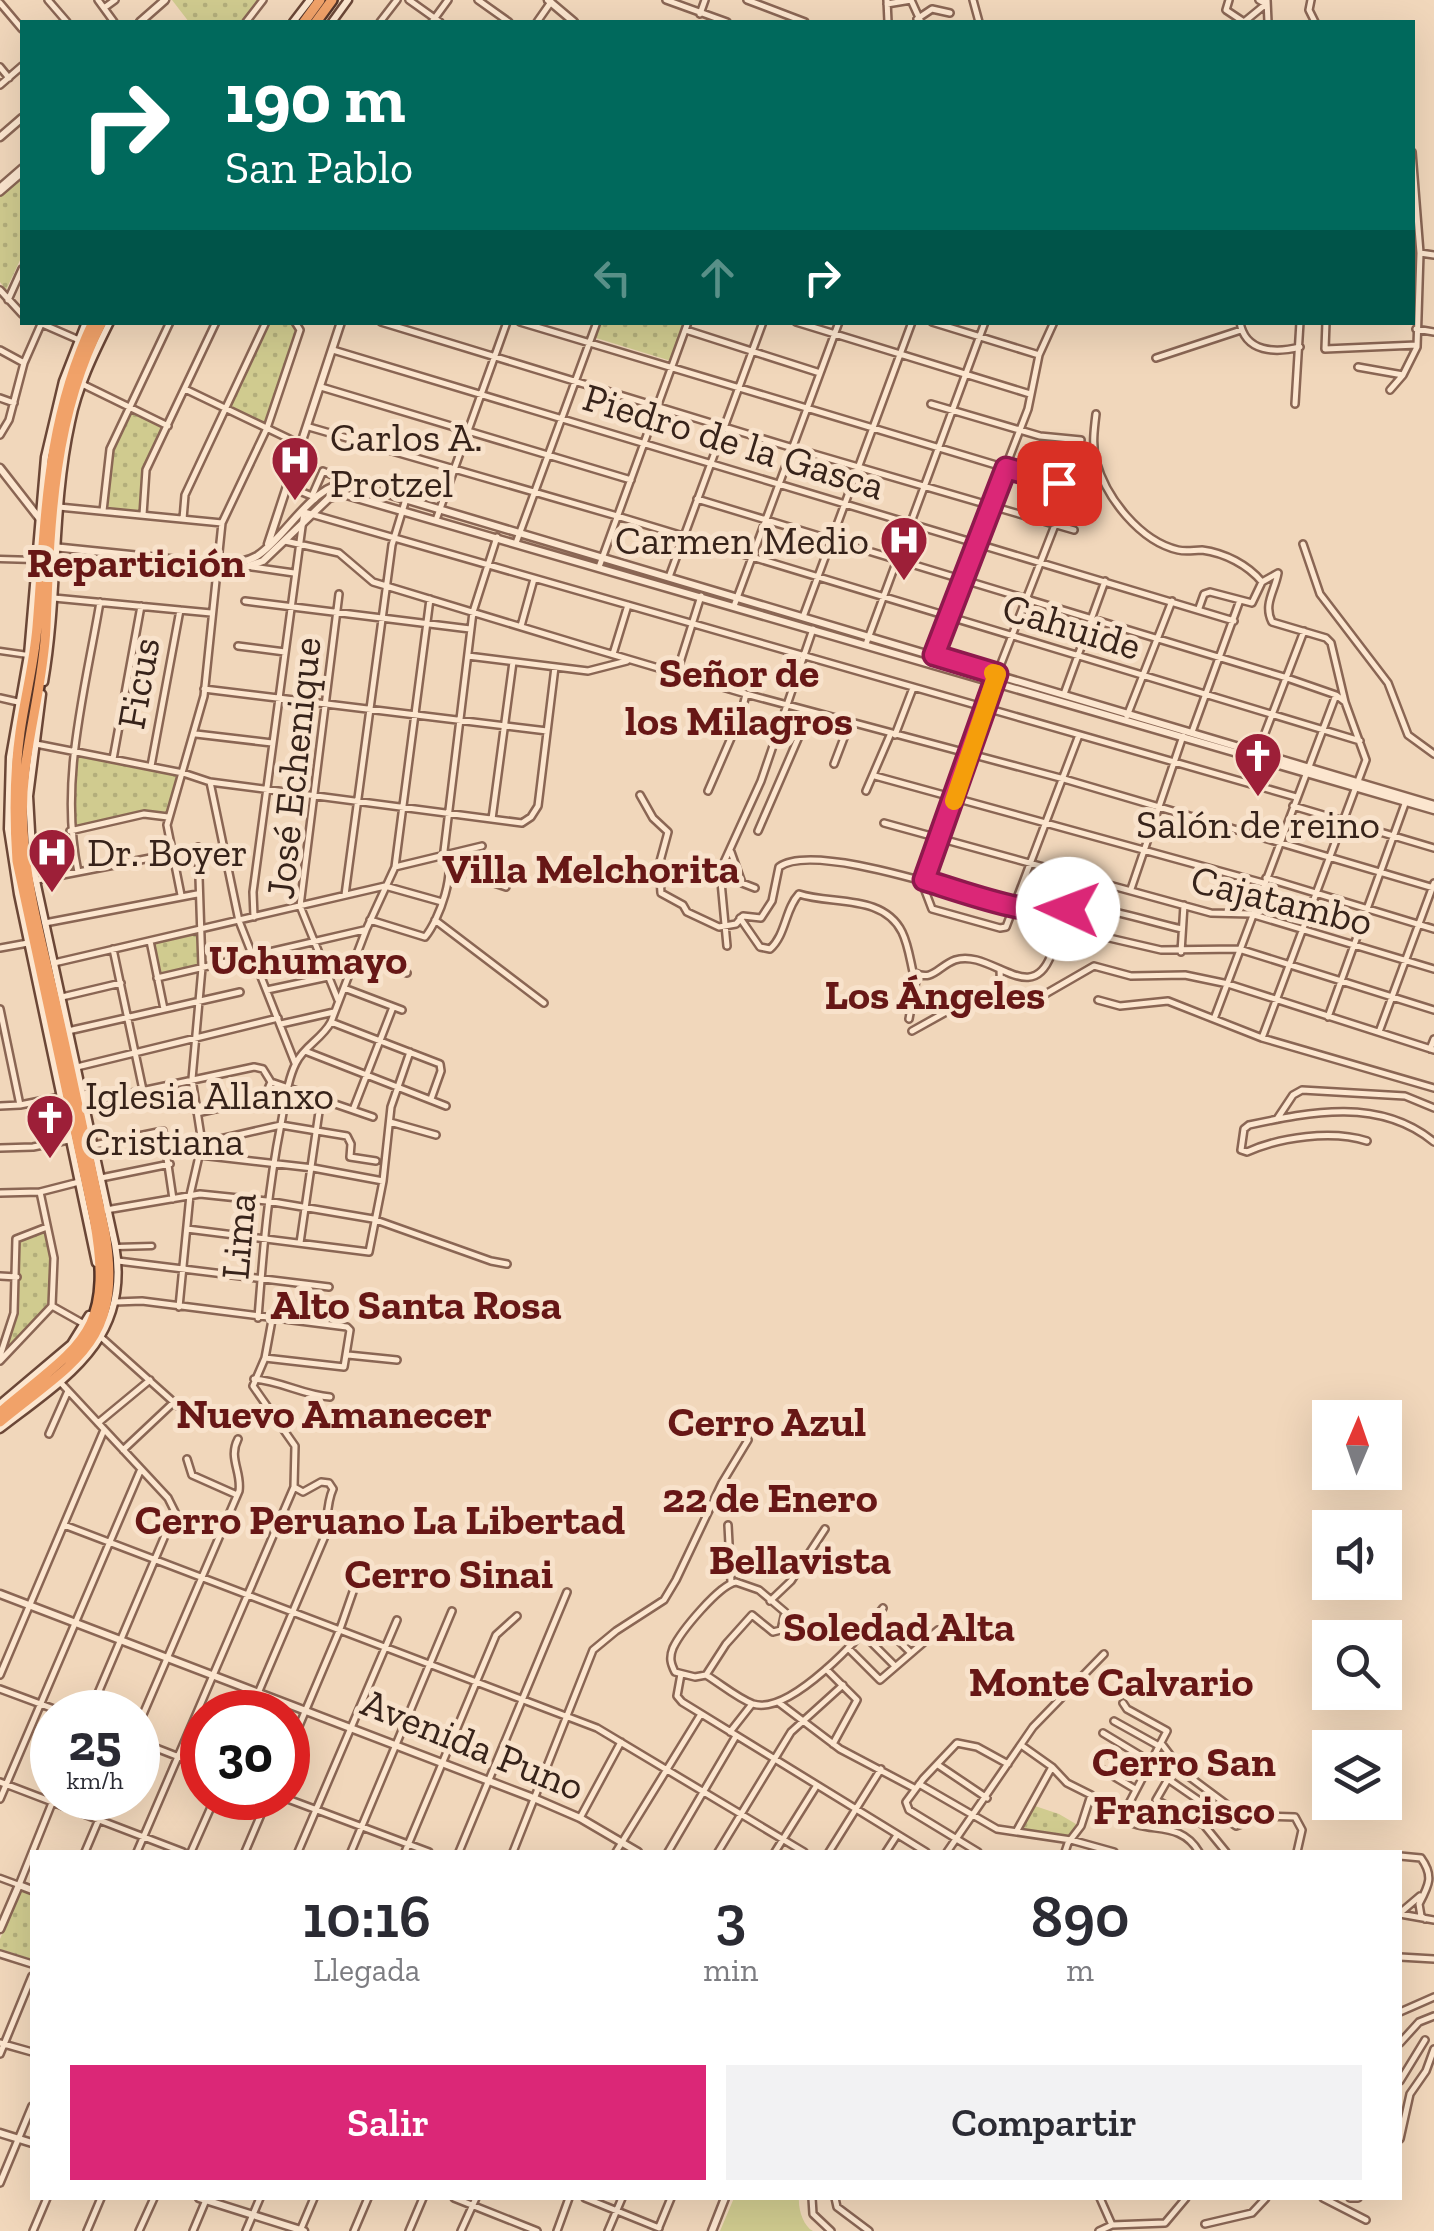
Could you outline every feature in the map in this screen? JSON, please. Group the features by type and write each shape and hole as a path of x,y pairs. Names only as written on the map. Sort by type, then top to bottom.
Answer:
{"highway":[{"path":"0,1412 68,1356 86,1333 97,1312 103,1276 100,1212 61,1070 20,877 14,824 16,763 51,549 40,526 57,420 89,325"},
{"path":"0,1425 83,1351 101,1326 110,1294 110,1266 66,1031 32,898 22,830 23,775 45,638 64,424 80,371 101,325"},
{"path":"59,1095 61,1070"}],"street":[{"path":"48,0 65,20"},
{"path":"98,0 113,20"},
{"path":"104,8 114,0"},
{"path":"152,19 165,0"},
{"path":"248,20 263,0"},
{"path":"295,20 310,0"},
{"path":"382,20 397,0"},
{"path":"409,0 435,20"},
{"path":"478,0 506,20"},
{"path":"666,0 708,20"},
{"path":"700,14 705,0"},
{"path":"747,0 801,20"},
{"path":"887,2 911,0"},
{"path":"1229,0 1226,10 1241,20"},
{"path":"1246,20 1264,1"},
{"path":"554,2 572,20"},
{"path":"0,3 20,28"},
{"path":"920,20 932,8 950,14"},
{"path":"0,67 9,78"},
{"path":"0,86 20,68"},
{"path":"0,136 20,120"},
{"path":"1390,390 1403,375 1417,345 1420,253 1415,190"},
{"path":"1420,253 1434,254"},
{"path":"8,300 20,273"},
{"path":"0,290 20,312"},
{"path":"0,435 40,325"},
{"path":"45,325 78,340"},
{"path":"0,1404 62,1354 93,1306 97,1276 4,830 18,702 28,655 38,516 50,426 78,340 88,325"},
{"path":"0,1425 61,1382 102,1338 115,1302 116,1247 100,1212 101,1178 36,880 29,796 54,598 51,549 68,434 82,384 109,325"},
{"path":"102,511 108,456 168,325"},
{"path":"143,515 146,470 215,325"},
{"path":"183,519 186,495 265,325"},
{"path":"182,896 171,854 168,817 195,734 204,689 222,523 267,428 300,330 297,325"},
{"path":"269,551 340,325"},
{"path":"392,325 1074,530"},
{"path":"436,520 506,325"},
{"path":"530,325 1006,468 1059,483 1070,482"},
{"path":"516,543 596,325"},
{"path":"669,577 762,325"},
{"path":"805,325 1030,394"},
{"path":"736,602 838,325"},
{"path":"803,617 911,325"},
{"path":"942,325 1040,355"},
{"path":"868,640 984,325"},
{"path":"934,655 1028,409 1040,355 1053,325"},
{"path":"1295,404 1300,325"},
{"path":"1326,325 1325,349 1417,345"},
{"path":"599,567 687,326 820,373"},
{"path":"1156,358 1240,326 1248,340 1258,347 1300,348"},
{"path":"1416,329 1434,332"},
{"path":"0,350 24,363"},
{"name":"Piedro de la Gasca","path":"332,350 1234,621"},
{"path":"1358,366 1403,375"},
{"path":"82,384 168,426"},
{"path":"321,387 631,480"},
{"path":"185,390 302,445"},
{"path":"0,398 14,403"},
{"path":"931,404 1040,436 1082,440"},
{"path":"1096,414 1096,460 1107,489 1131,519 1164,545 1185,552 1204,550 1242,563 1262,582"},
{"name":"Cahuide","path":"309,427 618,516 1360,741"},
{"path":"0,468 38,516"},
{"path":"254,917 266,789 295,574 304,522 324,471 351,483 669,577 813,628 934,655 996,678 1064,694 1183,736 1434,807"},
{"path":"314,497 334,484 351,483"},
{"path":"296,490 314,497"},
{"path":"252,567 308,513 337,493 701,596 803,617 868,640 1257,754"},
{"path":"24,497 40,526"},
{"path":"697,498 1286,678 1336,695 1345,702"},
{"path":"345,895 386,586 406,499"},
{"path":"60,507 222,523"},
{"path":"308,513 1296,797"},
{"path":"51,549 218,564 244,562 286,541 304,522"},
{"path":"1056,524 924,880 926,900 932,910 1006,927 1079,735"},
{"path":"370,920 423,937 430,934 442,902 450,860 446,855 448,812 471,629 496,537"},
{"path":"286,541 338,553 364,576 386,586 637,662 1434,886 1379,1032"},
{"path":"1303,544 1320,594 1388,683 1408,736 1434,754"},
{"path":"51,549 216,574 252,567 295,574"},
{"path":"0,559 34,560"},
{"path":"1198,609 1207,592 1252,603 1262,582 1278,573 1269,600 1272,622 1326,638 1331,643 1345,702 1366,760 1262,1038"},
{"path":"521,626 534,578"},
{"path":"1064,694 1106,581"},
{"name":"José Echenique","path":"339,594 300,906 339,1001"},
{"path":"676,672 701,596"},
{"path":"54,598 212,613"},
{"path":"430,599 395,867 482,846"},
{"path":"1192,732 1240,600"},
{"path":"245,601 471,629"},
{"path":"1127,716 1172,601"},
{"path":"78,872 70,831 74,751 100,602"},
{"path":"612,654 628,605"},
{"path":"114,759 141,606"},
{"name":"Ficus","path":"151,766 180,610"},
{"path":"726,946 720,871 761,781 813,628"},
{"path":"1257,754 1304,631"},
{"path":"238,646 286,652"},
{"path":"0,651 28,655"},
{"path":"468,656 593,671 618,662 637,662"},
{"path":"492,819 512,662"},
{"path":"35,744 151,766 210,782 526,822 538,806 554,667"},
{"path":"866,791 913,688"},
{"path":"204,689 548,731"},
{"path":"708,791 746,694"},
{"path":"1214,1019 1336,695"},
{"path":"0,698 18,702"},
{"path":"758,830 810,710"},
{"path":"834,764 850,722"},
{"path":"195,734 272,743"},
{"path":"1131,889 1183,736"},
{"path":"875,776 1316,892 1434,929"},
{"path":"210,782 238,921 295,1064"},
{"path":"1357,784 1434,807"},
{"path":"640,795 653,818 668,832 659,865 661,892 680,902 687,912 726,927 740,918"},
{"path":"1328,1017 1406,801"},
{"path":"1293,806 1434,848"},
{"path":"70,831 144,814 168,817"},
{"name":"Cajatambo","path":"884,823 1211,913 1251,914 1434,969"},
{"path":"179,1307 190,1195 202,1143 192,1080 202,968 198,847"},
{"path":"731,852 742,884 754,888"},
{"path":"36,880 171,854"},
{"path":"740,918 764,916 772,901 778,870 786,862 862,866 1016,907 1055,912 1075,906 1093,908 1182,929"},
{"name":"Lima","path":"258,1318 267,1201 288,1087 304,1050 325,1033 395,867"},
{"path":"449,868 506,887"},
{"path":"54,963 385,886 442,902"},
{"path":"45,923 197,894"},
{"path":"740,918 760,948 770,949 776,945 791,904 799,894 815,900 868,906 889,915 902,931 917,975"},
{"path":"1182,952 1184,905"},
{"path":"435,920 544,1002"},
{"path":"157,978 366,930"},
{"path":"917,975 935,974 956,960 992,964 1017,976 1036,976 1045,971 1052,955 1104,937 1182,952 1239,950 1434,1010"},
{"path":"150,941 164,1009"},
{"path":"0,948 28,943"},
{"path":"113,950 143,1090"},
{"path":"356,954 406,972"},
{"path":"912,1031 973,998 1035,1000 1088,966 1131,976 1185,975 1228,984 1432,1050 1434,1039"},
{"path":"1000,970 1001,1000"},
{"path":"909,1019 917,975"},
{"path":"266,990 328,978"},
{"path":"62,997 121,983"},
{"path":"344,988 402,1010"},
{"path":"66,1031 240,992"},
{"path":"1098,1000 1120,1006 1168,1001 1262,1038 1434,1088"},
{"path":"353,1110 393,1007"},
{"path":"0,1009 20,1106"},
{"path":"77,1067 334,1012"},
{"path":"330,1022 442,1066 431,1099"},
{"path":"304,1050 446,1106"},
{"path":"186,1229 368,1252 390,1122 410,1052"},
{"path":"85,1103 259,1067 271,1082 373,1117"},
{"path":"197,1113 264,1098 271,1082"},
{"path":"1277,1119 1293,1095 1302,1090 1405,1096 1434,1108"},
{"path":"0,1106 20,1106 59,1095"},
{"path":"300,1243 322,1098"},
{"path":"1367,1141 1347,1136 1319,1137 1241,1150 1244,1129 1306,1112 1391,1116 1434,1142"},
{"path":"390,1122 436,1135"},
{"path":"202,1143 280,1125 347,1136 350,1157 376,1161"},
{"path":"94,1145 163,1131 174,1199"},
{"path":"0,1148 69,1140"},
{"path":"200,1154 383,1181"},
{"path":"101,1178 170,1164"},
{"path":"0,1193 40,1192 79,1182"},
{"path":"0,1358 52,1306 55,1273 40,1192"},
{"path":"100,1212 190,1195 267,1201 374,1219 508,1264"},
{"path":"0,1358 12,1325 16,1239 47,1227"},
{"path":"116,1247 152,1246"},
{"path":"118,1261 329,1287"},
{"path":"0,1276 16,1276"},
{"path":"115,1302 142,1301 349,1328 344,1367 265,1358"},
{"path":"52,1306 84,1324"},
{"path":"139,1850 294,1487 295,1446 253,1386 265,1358 272,1320"},
{"path":"12,1325 27,1333"},
{"path":"102,1338 188,1415 210,1414"},
{"path":"348,1354 397,1360"},
{"path":"98,1423 150,1380"},
{"path":"254,1380 270,1380 305,1395 330,1397"},
{"path":"61,1382 168,1498 175,1512 99,1690"},
{"path":"49,1434 68,1391"},
{"path":"123,1450 174,1402"},
{"path":"0,1675 104,1430"},
{"path":"153,1690 237,1495 240,1478 232,1452 238,1439"},
{"path":"514,1850 598,1645 658,1605 671,1589 722,1483 748,1440"},
{"path":"187,1459 192,1476 237,1495"},
{"path":"48,1690 141,1469"},
{"path":"260,1690 325,1536 327,1504 333,1489 325,1481 303,1492 294,1487"},
{"path":"64,1525 569,1716 621,1742 801,1850"},
{"path":"728,1525 728,1584 673,1649 672,1669 680,1674 706,1674 752,1704 778,1702 826,1669 883,1608"},
{"path":"770,1601 791,1581 826,1528"},
{"path":"706,1674 752,1615 773,1632 780,1632 785,1612 756,1588 728,1584"},
{"path":"310,1700 355,1586"},
{"path":"460,1850 567,1592"},
{"name":"Avenida Puno","path":"0,1594 254,1690"},
{"path":"352,1850 452,1612"},
{"path":"406,1850 496,1634 516,1616"},
{"path":"876,1618 910,1652"},
{"path":"299,1850 398,1620"},
{"path":"845,1651 880,1680 938,1630"},
{"path":"862,1634 895,1666"},
{"path":"949,1850 1034,1726 1104,1654"},
{"path":"826,1669 857,1700 833,1744"},
{"path":"680,1674 678,1696 701,1714 923,1850"},
{"path":"719,1850 773,1758 800,1721 843,1685"},
{"path":"0,1689 30,1700"},
{"path":"778,1702 833,1744 997,1829 1072,1840 1107,1850"},
{"path":"1123,1703 1165,1729 1166,1734 1122,1812 1123,1819 1136,1827 1163,1827 1192,1842 1198,1850"},
{"path":"669,1850 752,1704"},
{"name":"Avenida Puno","path":"310,1712 536,1798 635,1850"},
{"path":"617,1850 701,1714"},
{"path":"1114,1721 1160,1744 1183,1772 1226,1804"},
{"path":"0,1800 3,1784 30,1729"},
{"path":"1103,1732 1150,1764 1167,1782 1236,1826 1263,1816 1295,1817 1302,1830 1297,1850"},
{"path":"580,1818 621,1742"},
{"path":"974,1850 906,1806 917,1786 957,1744 977,1748 1008,1764"},
{"path":"1021,1745 1067,1783 1091,1795 1066,1850"},
{"path":"160,1750 178,1757"},
{"path":"1107,1753 1143,1776"},
{"path":"938,1765 987,1798"},
{"path":"1016,1832 1052,1767"},
{"path":"1098,1767 1135,1789"},
{"path":"830,1850 880,1770"},
{"path":"1167,1782 1156,1800 1204,1826 1222,1850"},
{"path":"3,1784 30,1793"},
{"path":"776,1850 816,1785"},
{"path":"310,1807 424,1850"},
{"path":"32,1850 45,1820"},
{"path":"87,1850 98,1820 178,1850"},
{"path":"192,1850 205,1820"},
{"path":"247,1850 259,1820"},
{"path":"887,1850 898,1835"},
{"path":"0,1929 30,1856"},
{"path":"1402,1856 1421,1858 1430,1867 1430,1888 1419,1904 1425,1918"},
{"path":"0,1878 30,1889"},
{"path":"1402,1912 1430,1888"},
{"path":"1402,1914 1434,1920"},
{"path":"0,1954 30,1963"},
{"path":"1402,1957 1434,1960"},
{"path":"0,2054 30,1981"},
{"path":"1402,2011 1434,1999"},
{"path":"1402,2041 1419,2022 1434,2016"},
{"path":"1402,2078 1424,2040"},
{"path":"2,2044 30,2051"},
{"path":"1402,2131 1410,2094 1426,2071 1434,2049"},
{"path":"1402,2092 1410,2094"},
{"path":"0,2183 30,2111"},
{"path":"0,2133 30,2143"},
{"path":"33,2231 46,2200"},
{"path":"87,2231 100,2200"},
{"path":"139,2231 153,2200"},
{"path":"193,2231 203,2200"},
{"path":"210,2200 301,2231 313,2200"},
{"path":"246,2231 259,2200"},
{"path":"354,2231 367,2200"},
{"path":"409,2231 421,2200"},
{"path":"458,2200 537,2231"},
{"path":"461,2231 475,2200"},
{"path":"556,2231 568,2200"},
{"path":"590,2200 658,2229 670,2200"},
{"path":"608,2231 621,2200"},
{"path":"712,2231 724,2200"},
{"path":"812,2200 813,2214 831,2231"},
{"path":"836,2200 837,2206 868,2231"},
{"path":"1101,2200 1112,2225"},
{"path":"1100,2231 1112,2225 1165,2223 1184,2200"},
{"path":"1204,2224 1252,2213 1264,2200"},
{"path":"1326,2200 1366,2220"},
{"path":"510,2231 514,2222"}],"shaded area":[{"path":"172,0 258,0 243,20 187,20"},
{"path":"20,179 20,260 6,290 0,282 0,196"},
{"path":"268,325 292,325 297,331 265,424 230,408"},
{"path":"600,325 684,325 671,361 596,338"},
{"path":"131,410 164,427 142,475 140,512 107,507 113,452"},
{"path":"76,755 179,775 167,814 144,811 73,826"},
{"path":"201,933 201,966 160,977 152,944"},
{"path":"44,1230 52,1273 48,1302 2,1356 15,1325 18,1241"},
{"path":"1035,1806 1076,1824 1071,1839 1020,1831"},
{"path":"21,1889 30,1893 30,1958 0,1949 0,1939"},
{"path":"733,2200 799,2200 806,2225 813,2231 720,2231"}],"slow traffic":[{"path":"954,801 997,674 993,673"}],"place":[{"name":"Carlos A. Protzel","path":"295,502"},
{"name":"Carmen Medio","path":"904,582"},
{"name":"Salón de reino","path":"1258,798"},
{"name":"Dr. Boyer","path":"52,894"},
{"name":"Iglesia Allanxo Cristiana","path":"50,1160"}],"district":[{"name":"Repartición","path":"136,562"},
{"name":"Señor de los Milagros","path":"739,696"},
{"name":"Villa Melchorita","path":"591,868"},
{"name":"Uchumayo","path":"308,959"},
{"name":"Los Ángeles","path":"935,994"},
{"name":"Alto Santa Rosa","path":"416,1304"},
{"name":"Nuevo Amanecer","path":"334,1413"},
{"name":"Cerro Azul","path":"767,1421"},
{"name":"22 de Enero","path":"770,1497"},
{"name":"Cerro Peruano La Libertad","path":"380,1519"},
{"name":"Bellavista","path":"800,1559"},
{"name":"Cerro Sinai","path":"449,1573"},
{"name":"Soledad Alta","path":"899,1626"},
{"name":"Monte Calvario","path":"1111,1681"},
{"name":"Cerro San Francisco","path":"1184,1785"}],"route":[{"path":"1059,483 1006,468 934,655 997,674 924,880 1016,907 1055,912 1068,909"}]}
